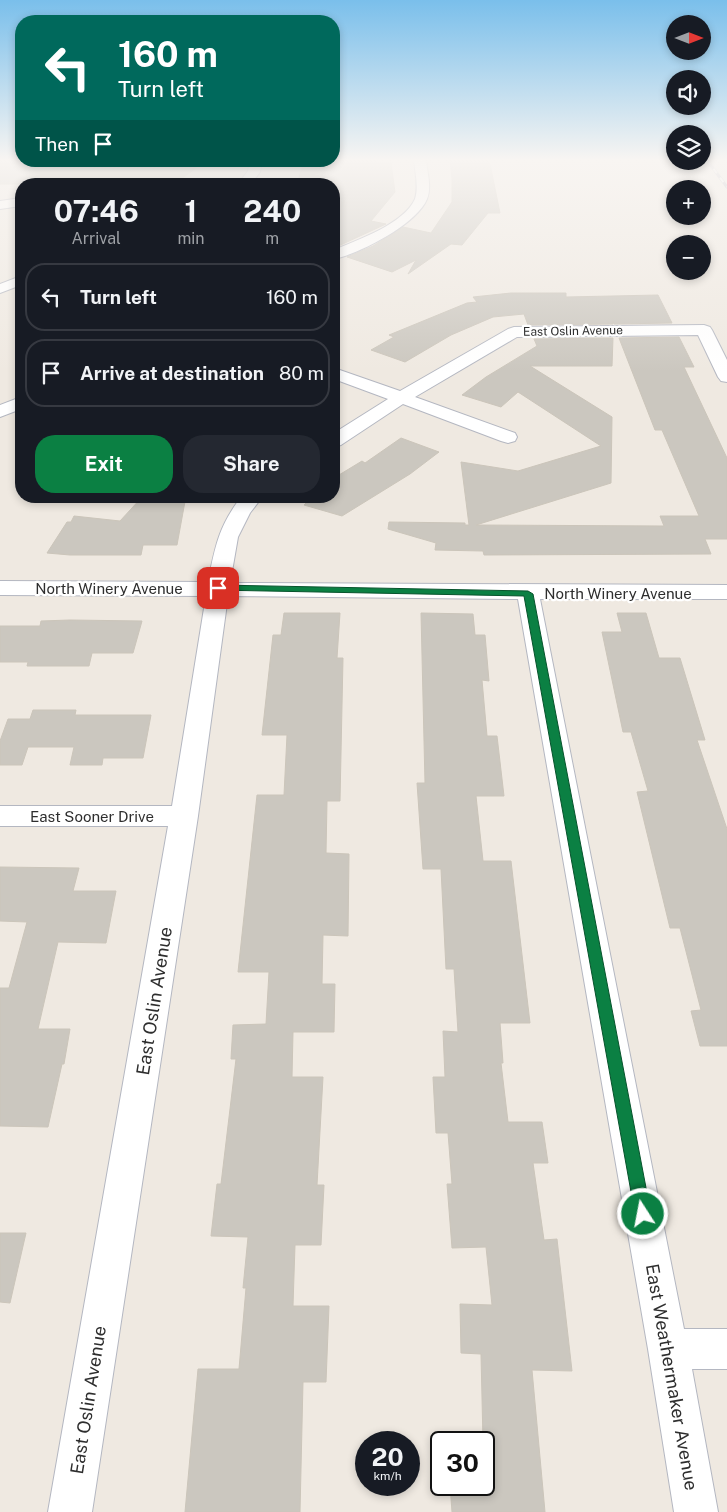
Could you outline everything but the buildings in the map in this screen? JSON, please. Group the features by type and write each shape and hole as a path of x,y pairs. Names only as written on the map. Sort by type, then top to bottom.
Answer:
{"street":[{"path":"340,252 387,231"},
{"path":"0,289 15,283"},
{"name":"East Oslin Avenue","path":"340,437 401,398 514,332 704,330 727,377"},
{"path":"340,375 508,437"},
{"path":"0,412 15,405"},
{"name":"East Oslin Avenue","path":"70,1512 184,816 218,588 228,536 240,512 247,503"},
{"name":"North Winery Avenue","path":"0,588 218,588 528,594 727,592"},
{"name":"East Weathermaker Avenue","path":"528,594 668,1349 696,1512"},
{"name":"East Sooner Drive","path":"0,816 184,816"},
{"path":"668,1349 727,1349"}],"route":[{"path":"218,588 528,594 643,1214"}]}
